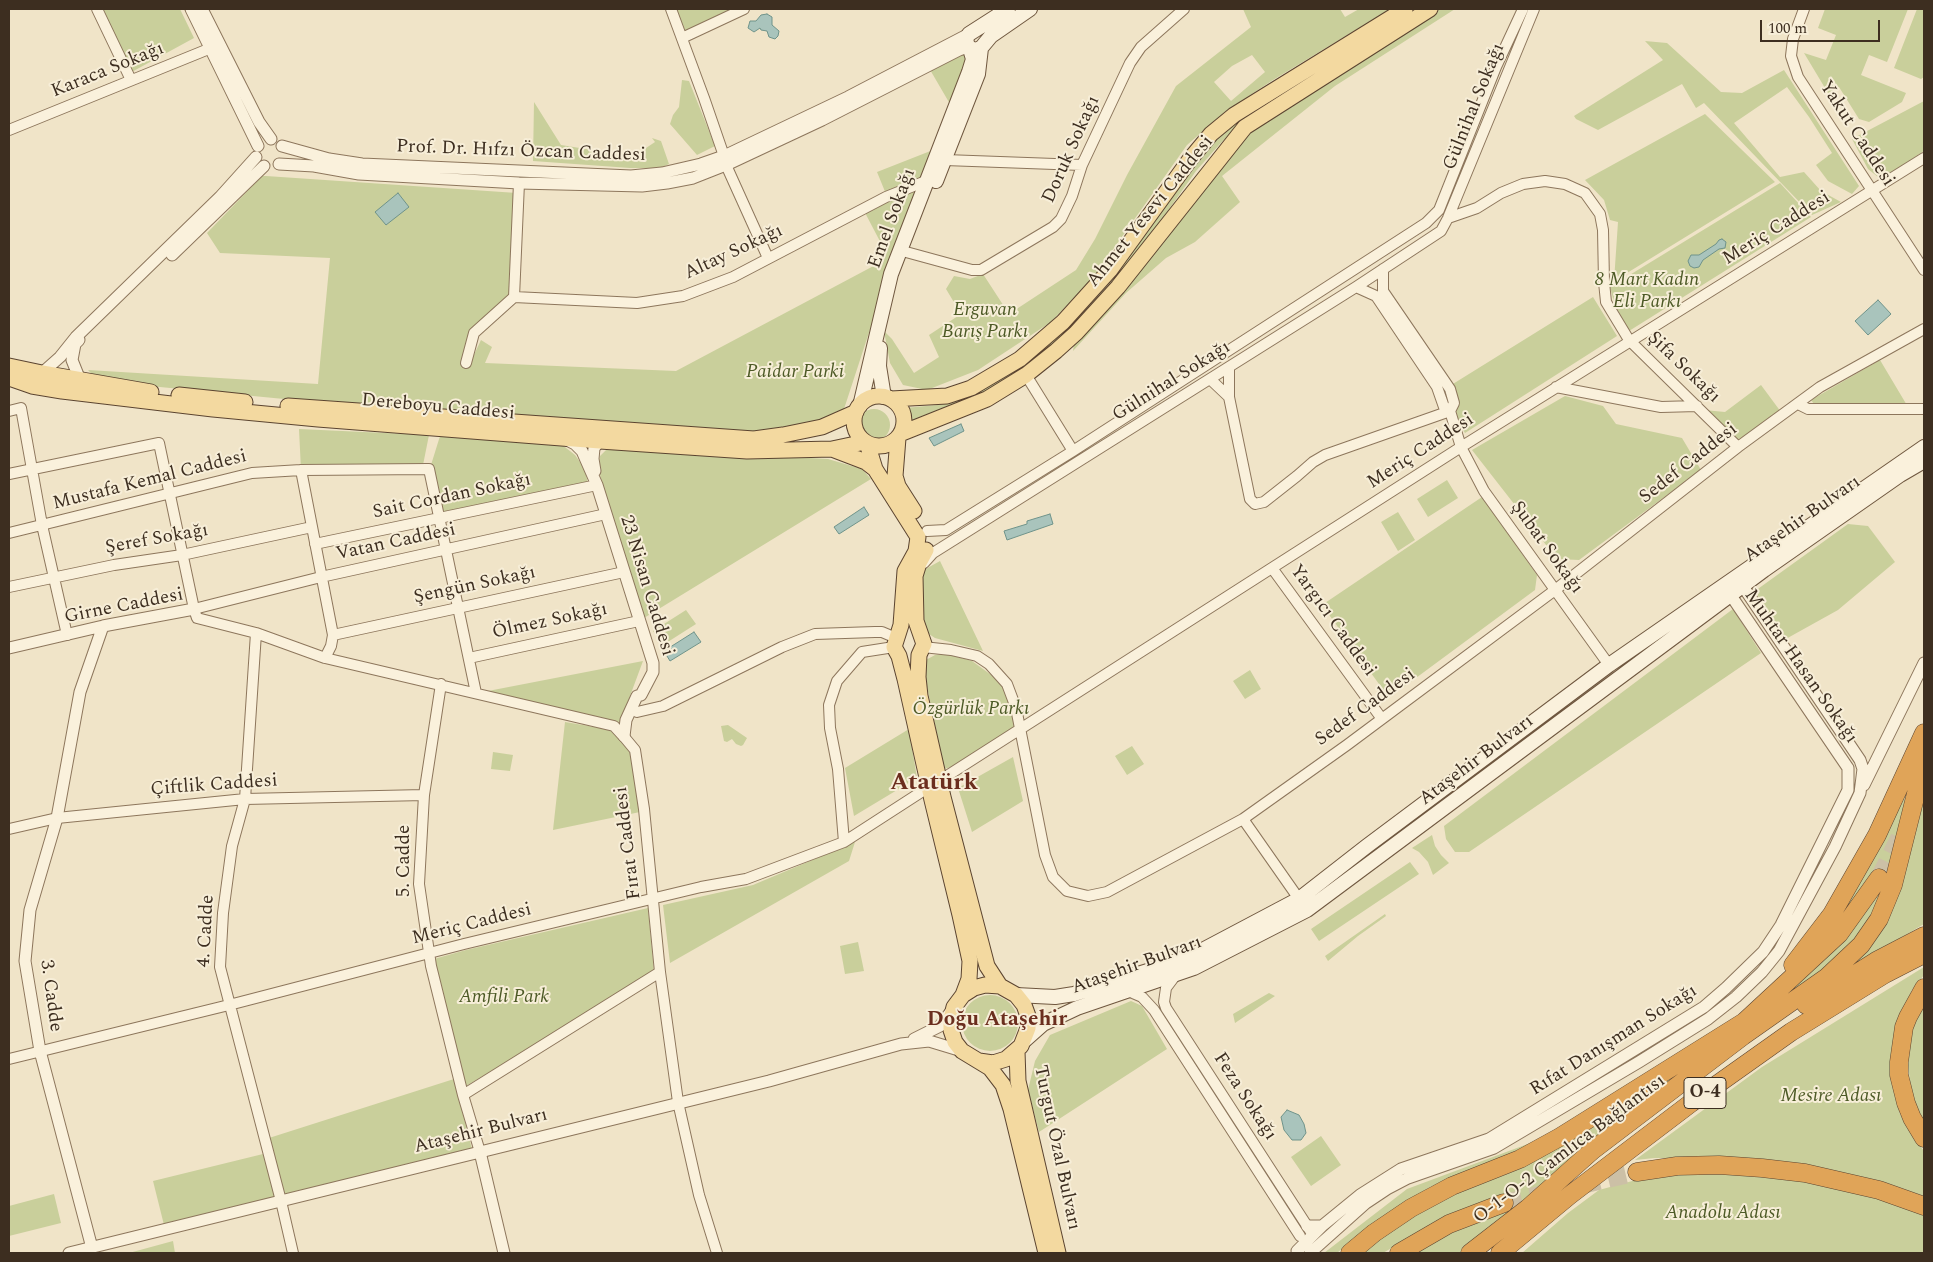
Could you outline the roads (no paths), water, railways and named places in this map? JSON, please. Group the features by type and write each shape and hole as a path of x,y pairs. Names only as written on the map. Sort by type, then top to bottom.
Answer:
{"highway":[{"path":"1675,1066 1741,1018 1797,961 1832,914 1877,835 1924,733"},
{"path":"1528,1208 1623,1127 1743,1036 1827,977 1861,946 1879,919 1893,885 1924,762"},
{"path":"1350,1253 1374,1233 1411,1208 1452,1186 1520,1158 1560,1138 1744,1022 1839,934 1879,878"},
{"name":"O-1-O-2 Çamlıca Bağlantısı","path":"1470,1253 1654,1110 1782,1020 1876,961 1924,936"},
{"name":"O-1-O-2 Çamlıca Bağlantısı","path":"1500,1253 1570,1195 1692,1103 1791,1032 1885,974 1924,954"},
{"path":"1924,988 1904,1027 1899,1075 1906,1103 1912,1118 1924,1138"},
{"path":"1637,1172 1677,1166 1719,1166 1805,1173 1870,1188 1924,1206"},
{"path":"1399,1253 1449,1224 1504,1203"}],"main road":[{"path":"974,43 991,36 1030,9"},
{"name":"Ahmet Yesevi Caddesi","path":"887,398 947,396 971,388 1020,358 1063,322 1110,270 1190,158 1211,134 1234,115 1405,9"},
{"name":"Ahmet Yesevi Caddesi","path":"900,436 987,399 1026,375 1076,333 1103,304 1245,127 1430,9"},
{"path":"974,43 1001,11"},
{"name":"Emel Sokağı","path":"887,398 879,366 881,345 906,252 945,160 978,74 974,43"},
{"name":"Emel Sokağı","path":"858,409 891,274 969,72 974,43"},
{"name":"Dereboyu Caddesi","path":"9,366 140,390 288,406 754,439 822,427 858,409"},
{"name":"Dereboyu Caddesi","path":"9,378 32,386 62,391 213,409 564,439 747,451 832,449 866,442"},
{"path":"964,995 970,961 934,784 918,677 922,647 916,621 916,576 919,563 927,548 927,531 898,486 895,476 900,436 904,426 902,410 897,403 887,398 870,398 858,409 855,428 866,442 875,469 918,537 916,551 905,572 897,644 934,784 986,966 1000,986"},
{"path":"866,442 882,446 893,442 900,436"},
{"name":"Ataşehir Bulvarı","path":"1016,995 1054,997 1074,994 1151,970 1195,954 1303,905 1368,846 1609,665 1726,591 1924,447"},
{"path":"832,449 866,462 875,469"},
{"name":"Ataşehir Bulvarı","path":"1740,581 1924,461"},
{"name":"Ataşehir Bulvarı","path":"1021,1046 1036,1030 1054,1018 1077,1008 1194,968 1303,905 1614,682 1726,591"},
{"path":"897,644 907,630 912,630 917,632 922,647"},
{"path":"897,644 907,660 912,659 922,647"},
{"path":"962,1051 955,1042 951,1030 951,1019 954,1007 964,995 974,988 985,985 1000,986 1016,995"},
{"name":"Turgut Özal Bulvarı","path":"1016,995 1024,1005 1028,1016 1028,1028 1021,1046 1018,1081 1058,1253"},
{"name":"Turgut Özal Bulvarı","path":"979,1061 993,1062 1006,1059 1021,1046"},
{"name":"Turgut Özal Bulvarı","path":"962,1051 990,1068 1004,1085 1046,1253"}],"street":[{"path":"98,9 131,80"},
{"path":"42,373 60,357 76,337 220,197 263,141 271,139 191,9"},
{"path":"80,380 72,364 75,344 264,166 215,47 202,9"},
{"path":"671,9 725,161 768,258"},
{"path":"682,38 744,9"},
{"name":"Doruk Sokağı","path":"906,252 972,270 981,270 989,267 1053,227 1061,219 1072,196 1082,165 1130,63 1140,47 1184,9"},
{"name":"Gülnihal Sokağı","path":"927,531 946,530 1073,451 1426,223 1439,210 1496,67 1522,9"},
{"name":"Gülnihal Sokağı","path":"916,576 923,564 933,553 1356,287 1440,231 1448,218 1534,9"},
{"name":"Yakut Caddesi","path":"1804,9 1793,39 1791,56 1798,77 1924,270"},
{"name":"Prof. Dr. Hıfzı Özcan Caddesi","path":"264,166 273,167 279,164 314,166 360,174 520,178 631,176 670,172 725,161 848,97 974,43"},
{"name":"Karaca Sokağı","path":"9,130 215,47"},
{"name":"Prof. Dr. Hıfzı Özcan Caddesi","path":"271,139 277,141 282,146 329,159 362,164 520,178"},
{"path":"279,164 284,154 282,146"},
{"name":"Meriç Caddesi","path":"9,1059 653,898 746,879 844,842 1460,447 1924,158"},
{"path":"945,160 1082,165"},
{"path":"466,363 474,333 514,298 520,178"},
{"name":"Altay Sokağı","path":"514,298 637,303 683,296 733,276 886,197 926,181"},
{"name":"Şifa Sokağı","path":"1448,218 1477,208 1501,193 1524,184 1546,181 1565,184 1585,193 1600,214 1603,230 1606,302 1629,340 1738,447"},
{"path":"1439,210 1448,218"},
{"path":"1229,367 1228,397 1250,499 1255,504 1264,502 1313,462 1325,455 1450,411 1454,403 1450,389 1383,291 1383,269"},
{"path":"1356,287 1376,296 1437,387 1444,407 1450,411"},
{"name":"Sedef Caddesi","path":"922,647 977,656 989,664 1007,684 1016,708 1021,730 1044,855 1053,877 1067,891 1088,896 1107,892 1243,819 1382,719 1555,590 1738,447 1820,387 1924,329"},
{"path":"1026,375 1073,451"},
{"path":"1210,379 1228,397"},
{"path":"1556,387 1661,407 1697,406"},
{"path":"1798,404 1808,409 1924,409"},
{"path":"9,411 21,408 42,526 67,635"},
{"name":"Şubat Sokağı","path":"1450,411 1460,447 1484,491 1609,665"},
{"path":"564,439 575,444 582,451 597,485"},
{"path":"597,485 593,459 594,448 600,441"},
{"path":"9,474 159,443 194,609"},
{"name":"Mustafa Kemal Caddesi","path":"9,533 252,473 301,470 428,469 439,517"},
{"path":"301,470 333,635 331,646 325,658"},
{"name":"23 Nisan Caddesi","path":"597,485 652,663 653,672 641,695"},
{"name":"Sait Cordan Sokağı","path":"315,544 597,485"},
{"name":"Vatan Caddesi","path":"194,609 321,577 606,514"},
{"path":"439,517 476,693"},
{"name":"Şeref Sokağı","path":"9,587 54,577 182,555 312,527"},
{"name":"Yargıcı Caddesi","path":"1272,568 1382,719"},
{"name":"Şengün Sokağı","path":"333,635 624,572"},
{"name":"Muhtar Hasan Sokağı","path":"1740,581 1860,760 1863,769"},
{"name":"Muhtar Hasan Sokağı","path":"1726,591 1848,768"},
{"name":"Girne Caddesi","path":"9,648 103,626 194,609 197,618 256,633 325,658"},
{"name":"Ölmez Sokağı","path":"469,658 640,621"},
{"name":"3. Cadde","path":"93,1250 40,1051 25,961 30,910 57,818 80,692 103,626"},
{"path":"637,712 663,706 782,647 815,634 882,632 897,644"},
{"name":"4. Cadde","path":"256,633 245,799 232,846 220,968 281,1200 293,1253"},
{"path":"844,842 838,769 830,728 830,705 837,681 862,652 897,644"},
{"name":"Fırat Caddesi","path":"325,658 614,726 635,750 644,809 660,972 678,1102 699,1195 717,1253"},
{"name":"Rıfat Danışman Sokağı","path":"1311,1241 1387,1189 1408,1178 1494,1148 1708,1019 1736,997 1762,972 1779,951 1835,847 1924,663"},
{"path":"1609,665 1608,676 1614,682"},
{"name":"5. Cadde","path":"441,684 424,795 419,884 428,954 463,1095 480,1152"},
{"path":"641,695 643,701 624,736 626,720 637,696 641,695"},
{"path":"1848,768 1863,769 1875,763"},
{"name":"Rıfat Danışman Sokağı","path":"1311,1241 1322,1226 1360,1195 1402,1168 1489,1139 1704,1007 1726,988 1763,952 1781,925 1848,790 1848,768"},
{"name":"Rıfat Danışman Sokağı","path":"1860,793 1863,769"},
{"name":"Çiftlik Caddesi","path":"9,829 57,818 245,799 424,795"},
{"path":"1243,819 1303,905"},
{"path":"463,1095 660,972"},
{"name":"Feza Sokağı","path":"1175,976 1166,988 1164,1002 1166,1008 1311,1241"},
{"name":"Feza Sokağı","path":"1128,991 1142,997 1154,1010 1311,1241"},
{"name":"Ataşehir Bulvarı","path":"69,1253 93,1250 281,1200 769,1081 901,1044 940,1026 954,1007"},
{"name":"Ataşehir Bulvarı","path":"901,1044 930,1041 962,1051"},
{"path":"480,1152 504,1253"},
{"path":"1296,1252 1301,1244 1311,1241"}],"water":[{"path":"767,14 772,17 772,25 779,31 775,39 769,37 767,31 760,28 754,32 748,28 750,21 756,21 761,15"},
{"path":"398,193 409,207 386,225 375,212"},
{"path":"1722,239 1726,242 1725,248 1719,249 1703,260 1699,267 1694,268 1690,266 1688,261 1691,255 1699,255"},
{"path":"1878,300 1891,314 1868,335 1855,321"},
{"path":"961,424 964,431 934,446 929,438"},
{"path":"864,507 869,515 839,534 834,527"},
{"path":"1050,514 1053,524 1007,540 1004,531"},
{"path":"694,632 701,642 670,661 664,651"},
{"path":"1287,1110 1299,1115 1304,1124 1306,1133 1301,1140 1292,1140 1284,1130 1281,1117"}],"tunnel":[{"path":"1879,878 1903,831"},
{"path":"1582,1185 1637,1172"},
{"path":"1504,1203 1549,1193"}],"district":[{"name":"Atatürk","path":"934,784"},
{"name":"Doğu Ataşehir","path":"997,1021"}],"park label":[{"name":"8 Mart Kadın Eli Parkı","path":"1647,292"},
{"name":"Erguvan Barış Parkı","path":"985,322"},
{"name":"Paidar Parki","path":"795,373"},
{"name":"Özgürlük Parkı","path":"971,710"},
{"name":"Amfili Park","path":"504,998"},
{"name":"Mesire Adası","path":"1831,1097"},
{"name":"Anadolu Adası","path":"1723,1214"}]}
